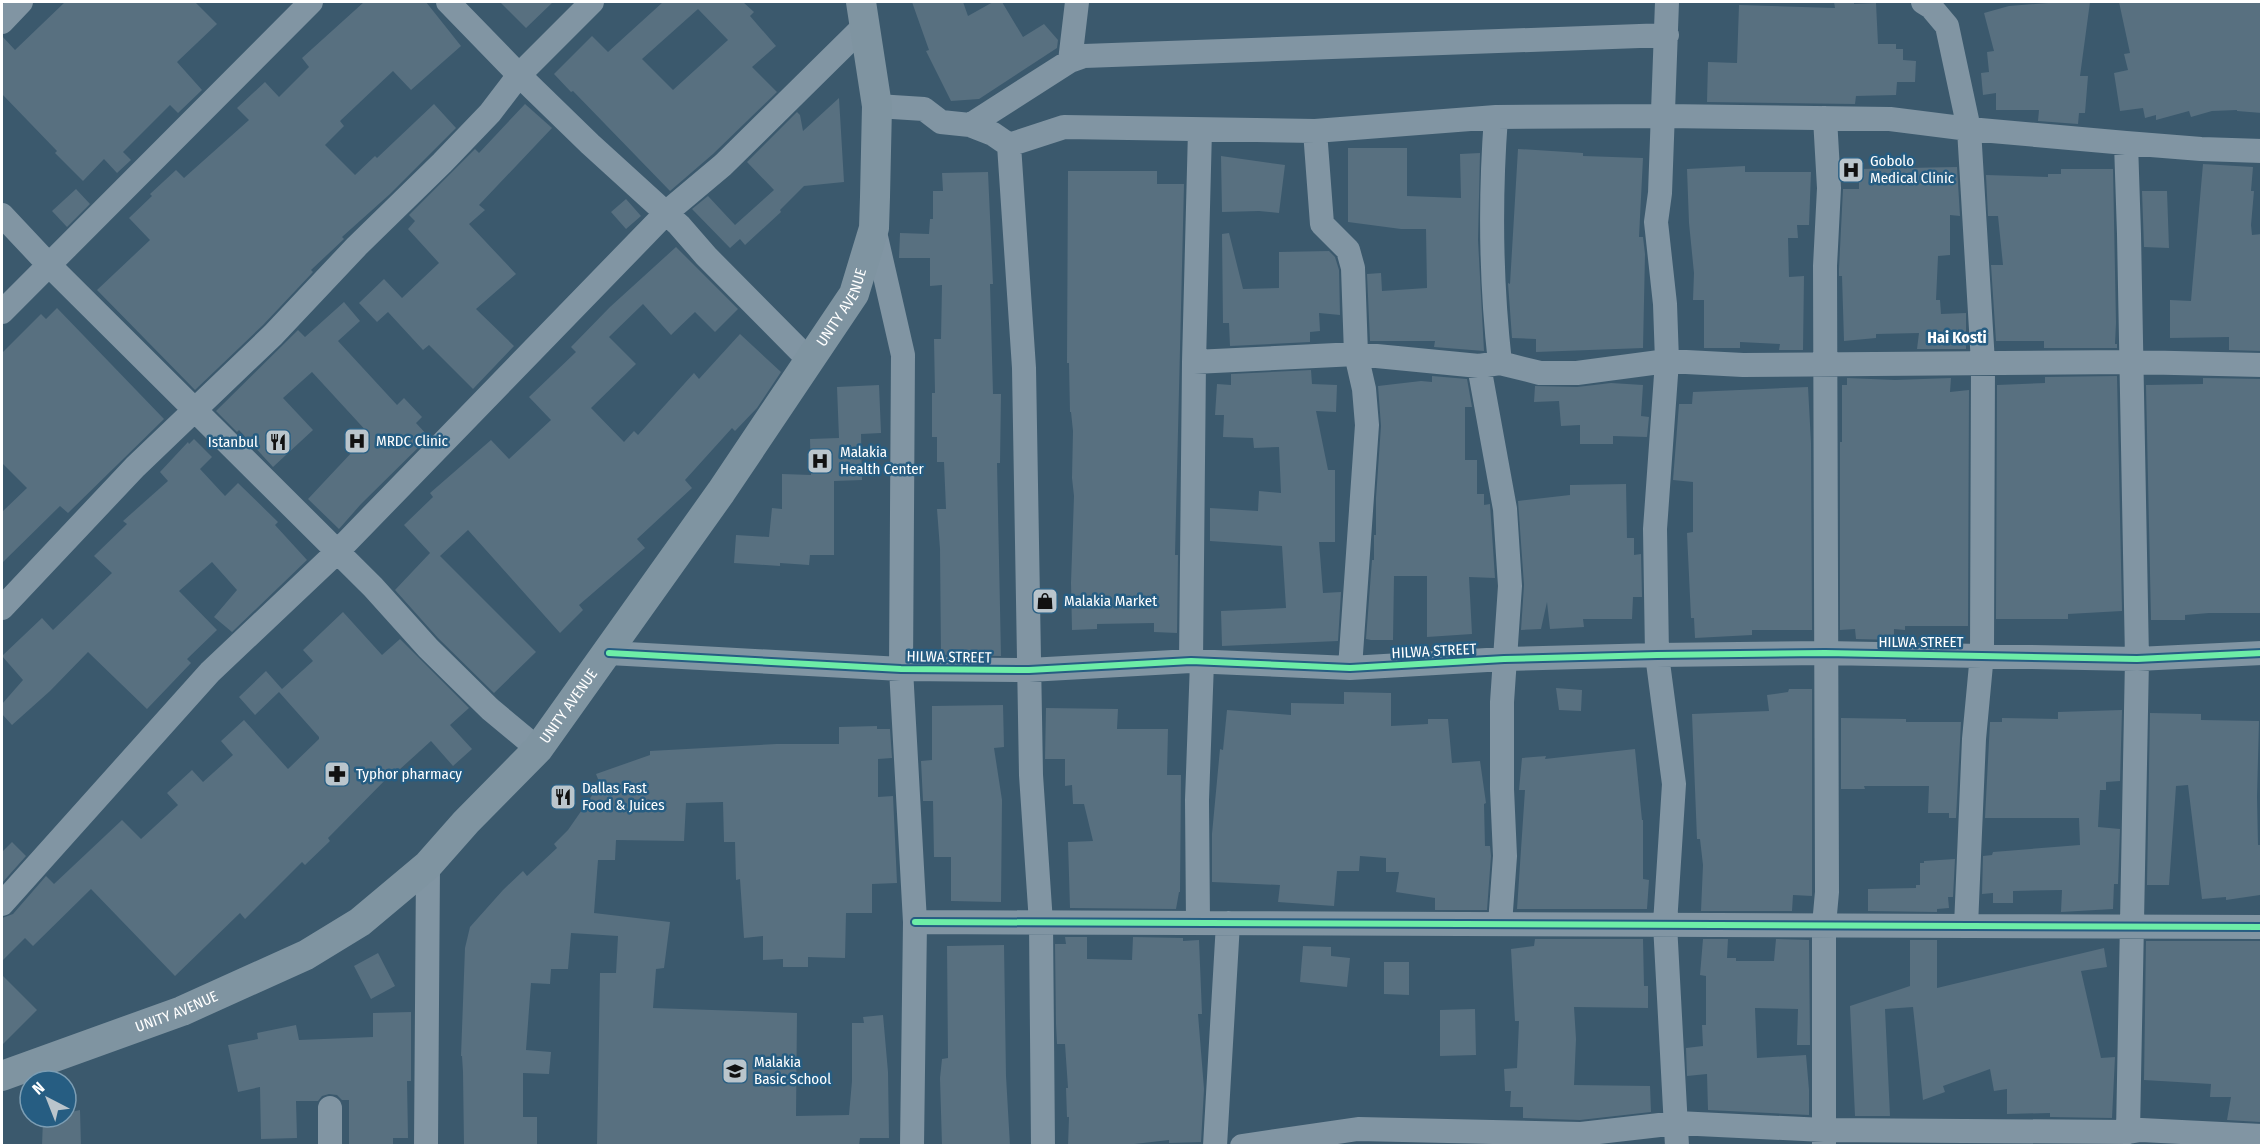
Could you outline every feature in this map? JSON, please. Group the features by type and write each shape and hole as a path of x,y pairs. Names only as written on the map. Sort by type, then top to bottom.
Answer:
{"main road":[{"name":"UNITY AVENUE","path":"2,1076 182,1011 306,955 360,922 428,865 466,822 538,749 609,653 721,492 854,294 874,228 877,106 863,14"}],"street":[{"path":"2,22 21,2"},
{"path":"2,312 310,2"},
{"path":"448,2 590,144 667,212 706,256 809,360"},
{"path":"2,608 135,467 273,335 357,246 441,163 490,112 519,75 592,2"},
{"path":"1070,61 1077,2"},
{"path":"1667,2 1664,116 1660,193 1656,222 1665,304 1667,361 1655,529 1657,655 1674,784 1665,924 1677,1134"},
{"path":"1923,2 1931,7 1947,26 1969,129 1983,363 1982,654 1974,739 1966,926"},
{"path":"2,904 210,672 337,552 667,212 723,165 863,14"},
{"path":"970,125 1070,61 1084,56 1667,34"},
{"path":"877,106 924,109 941,122 970,125 993,134 1009,145"},
{"path":"1009,145 1064,127 1315,131 1496,117 1664,116 1890,118 1969,129 2126,143 2262,151"},
{"path":"1496,117 1493,159 1495,315 1489,364 1510,586 1504,659 1502,789 1505,856 1500,924"},
{"path":"1824,1138 1824,925 1827,892 1825,266 1829,188 1825,118"},
{"path":"1198,923 1194,362 1200,130"},
{"path":"1315,131 1322,224 1348,250 1353,268 1356,354 1364,389 1367,425 1350,668"},
{"path":"2126,143 2137,658 2132,927 2135,1136"},
{"path":"1009,145 1024,368 1031,776 1041,922 1043,1146"},
{"path":"2,214 48,264 337,552 490,709 538,749"},
{"path":"874,228 903,355 902,669 915,922 912,1146"},
{"path":"1194,362 1356,354 1489,364 1540,373 1577,374 1667,361 1743,364 2131,362 2262,365"},
{"name":"HILWA STREET","path":"609,653 902,669 1029,670 1197,661 1350,668 1504,659 1657,655 1825,653 2137,658 2262,653"},
{"path":"426,1146 428,865"},
{"path":"915,922 2262,927"},
{"path":"1215,1146 1228,923"},
{"path":"330,1108 330,1146"},
{"path":"1242,1146 1358,1137 1509,1139 1581,1134 1824,1138 2262,1136"}],"building":[{"path":"65,2 195,2 217,24 177,62 202,90 178,113 170,105 123,152 131,160 117,173 104,159 83,181 2,94 2,36 15,50"},
{"path":"364,2 426,2 461,46 411,90 393,71 340,121 344,126 325,145 355,175 375,156 377,158 434,104 456,128 390,194 342,237 344,239 311,270 313,272 263,325 195,390 97,290 150,240 129,218 152,196 150,194 176,170 184,178 249,120 237,108 265,82 279,97 309,67 302,58"},
{"path":"500,2 553,2 526,28"},
{"path":"663,2 743,2 754,12 750,16 776,46 752,67 777,92 713,154 670,191 554,74 592,36 608,52","holes":["698,9 728,40 673,90 642,59"]},
{"path":"912,2 963,2 968,16 993,2 1002,2 1023,37 1044,24 1058,40 1057,48 979,99 951,101 926,51 929,50"},
{"path":"1834,2 1876,3 1878,44 1896,44 1896,49 1903,49 1903,60 1916,61 1915,82 1897,82 1896,95 1856,96 1855,104 1707,102 1708,62 1737,63 1739,5 1835,8"},
{"path":"2090,2 2080,76 2088,76 2085,113 2079,113 2078,124 2038,121 2039,110 1996,110 1996,93 1983,95 1981,73 1989,72 1987,52 1994,51 1984,13 2009,6"},
{"path":"2119,2 2262,2 2262,113 2237,110 2212,111 2191,117 2189,111 2156,120 2156,115 2145,118 2143,108 2120,111 2114,73 2128,70 2124,54 2130,53"},
{"path":"839,98 844,182 804,186 780,210 781,212 745,245 740,239 730,248 692,209 708,196 735,225 774,190 747,162 797,112 800,115 803,131"},
{"path":"525,104 552,128 479,205 485,210 469,224 516,274 476,309 514,346 473,389 429,345 423,350 388,312 377,322 359,303 384,279 402,298 439,263 408,229 415,221 409,215 475,149 479,153"},
{"path":"1348,148 1407,148 1407,196 1461,198 1460,154 1480,153 1478,240 1484,351 1434,347 1435,341 1370,341 1367,274 1381,273 1382,291 1427,288 1426,229 1401,229 1348,222"},
{"path":"1518,149 1583,153 1583,156 1643,158 1639,237 1643,237 1645,254 1643,348 1536,352 1536,339 1512,338 1508,283 1510,284"},
{"path":"1221,156 1285,165 1279,213 1222,212"},
{"path":"2203,164 2253,167 2252,235 2262,234 2262,351 2229,350 2229,337 2170,338 2170,300 2191,301"},
{"path":"1745,166 1745,172 1811,172 1809,225 1797,225 1798,238 1788,238 1789,277 1804,276 1803,350 1779,350 1780,344 1740,342 1740,348 1704,348 1704,300 1693,300 1694,273 1687,169"},
{"path":"1957,167 1960,216 1950,215 1950,255 1938,256 1936,300 1940,300 1941,314 1966,313 1966,349 1917,349 1919,333 1876,334 1876,338 1844,341 1842,276 1839,276 1843,189 1859,189 1859,169"},
{"path":"2061,169 2113,169 2115,344 2117,348 2044,348 2044,341 1996,341 1991,265 2003,265 1998,216 1988,216 1986,175 2048,177 2048,174 2061,174"},
{"path":"1068,171 1157,171 1157,184 1184,184 1175,555 1178,555 1177,633 1154,632 1154,623 1097,624 1097,629 1072,630 1074,496 1073,431 1070,412 1069,363 1067,363"},
{"path":"988,172 993,284 990,284 993,394 1001,394 1000,463 997,463 1001,656 941,655 940,549 937,509 946,509 944,462 937,462 937,437 932,437 932,393 935,393 934,339 941,339 942,285 930,286 930,258 899,258 900,233 929,234 930,219 933,219 933,191 943,191 942,173"},
{"path":"76,189 90,204 67,227 52,211"},
{"path":"2142,191 2167,191 2169,248 2144,247"},
{"path":"626,199 641,216 626,229 611,212"},
{"path":"1229,233 1243,289 1279,288 1279,252 1329,251 1335,257 1339,270 1340,315 1319,313 1320,331 1310,332 1310,342 1230,346 1229,323 1223,323 1222,234"},
{"path":"676,247 738,309 715,332 695,312 671,335 643,304 609,337 636,364 591,408 624,442 634,431 638,435 694,373 699,379 740,334 781,372 757,408 735,431 732,428 685,480 692,488 637,539 645,548 579,605 583,610 560,633 468,530 440,556 536,652 494,693 438,638 395,590 430,553 404,525 433,497 430,493 491,440 509,459 551,420 529,397 576,352 571,347 610,307"},
{"path":"344,302 360,321 338,341 397,405 404,398 422,417 416,423 429,437 339,529 308,499 369,434 312,372 283,398 313,430 273,467 239,430 237,432 216,411 298,330 305,337"},
{"path":"57,308 164,419 68,513 60,506 2,563 2,512 27,488 2,463 2,353 41,314 46,319"},
{"path":"1311,370 1312,384 1337,385 1336,412 1316,411 1328,470 1335,470 1335,542 1319,542 1323,593 1341,592 1338,641 1222,646 1221,611 1286,608 1282,546 1210,541 1210,508 1258,511 1259,491 1281,493 1279,447 1254,448 1253,438 1223,437 1224,415 1215,415 1217,384 1231,385 1231,374"},
{"path":"1432,376 1467,379 1472,407 1465,407 1465,460 1477,460 1477,494 1484,494 1484,505 1490,504 1495,578 1469,577 1472,634 1427,637 1427,576 1394,576 1393,640 1366,639 1372,560 1374,560 1374,535 1376,535 1381,426 1378,386 1421,381 1432,382"},
{"path":"2117,376 2122,611 2068,614 2068,619 1996,619 1997,385 2045,383 2045,377"},
{"path":"1847,378 1895,380 1951,378 1950,392 1969,390 1968,626 1905,626 1905,630 1894,629 1894,640 1856,639 1855,629 1840,630 1840,442 1842,442 1842,385 1847,385"},
{"path":"2203,378 2262,379 2262,613 2209,613 2185,615 2185,620 2151,620 2146,385 2203,384"},
{"path":"1611,383 1643,385 1641,416 1649,417 1647,437 1613,436 1613,444 1580,444 1580,425 1561,426 1559,401 1534,402 1535,386 1577,387"},
{"path":"879,385 881,433 861,434 862,480 834,481 834,555 810,555 809,565 734,563 736,535 769,537 772,508 782,509 782,474 811,475 810,439 839,438 837,387"},
{"path":"1808,387 1811,443 1812,630 1752,630 1752,635 1695,638 1694,618 1691,618 1687,533 1693,532 1693,482 1673,480 1679,404 1692,404 1693,392"},
{"path":"194,439 212,457 200,469 225,496 238,483 278,522 275,525 307,560 232,632 214,617 237,590 212,562 179,591 217,630 187,659 191,663 147,709 88,652 50,691 12,725 2,714 2,704 23,680 2,656 42,618 53,630 112,573 94,556 127,524 123,521 168,481 160,472 188,442 189,444"},
{"path":"1626,484 1627,538 1634,538 1634,555 1641,554 1642,597 1633,597 1632,619 1583,619 1584,627 1550,629 1547,602 1541,629 1521,630 1524,585 1518,501 1570,495 1570,485"},
{"path":"343,612 382,655 400,639 469,708 450,725 472,749 453,766 431,741 399,770 397,768 328,838 330,841 305,865 302,862 245,919 240,913 175,976 91,889 33,946 25,938 2,961 2,918 13,914 46,876 54,884 122,820 141,839 178,805 167,793 192,770 203,782 233,755 221,741 244,720 288,769 319,739 279,692 255,715 239,697 266,671 282,689 313,661 303,650"},
{"path":"1556,688 1582,690 1581,711 1559,710"},
{"path":"1789,689 1812,689 1812,896 1793,895 1792,911 1701,911 1703,865 1700,839 1697,839 1692,714 1769,711 1767,695 1788,692"},
{"path":"1344,692 1391,693 1391,726 1428,724 1428,719 1448,719 1452,763 1480,761 1486,803 1484,804 1485,846 1490,846 1491,856 1487,910 1435,910 1435,898 1396,892 1399,872 1386,872 1386,858 1360,856 1359,871 1337,871 1334,906 1278,902 1280,885 1212,882 1212,834 1220,749 1223,750 1227,710 1291,715 1291,703 1344,704"},
{"path":"1003,705 1004,747 994,748 1002,800 1001,902 951,901 951,857 934,857 933,801 923,801 921,761 932,760 932,706"},
{"path":"1046,708 1118,709 1117,729 1168,729 1167,775 1181,775 1180,892 1176,909 1070,908 1068,842 1093,841 1084,804 1073,804 1072,785 1065,786 1065,759 1045,759"},
{"path":"2122,710 2120,781 2106,782 2106,790 2100,790 2098,827 2120,829 2118,884 2114,884 2113,909 2061,912 2062,890 2013,891 2013,903 1993,903 1993,893 1982,894 1983,856 1992,855 1993,852 2080,845 2079,818 1985,818 1990,722 2002,722 2002,718 2058,719 2058,712"},
{"path":"2150,713 2201,714 2201,720 2259,721 2257,797 2258,845 2262,845 2260,895 2226,900 2226,897 2202,899 2188,785 2176,786 2169,885 2147,885"},
{"path":"1841,718 1906,719 1906,722 1961,722 1956,818 1949,818 1949,813 1928,813 1929,786 1864,786 1865,789 1841,789"},
{"path":"877,726 877,729 890,729 892,758 878,759 878,797 893,796 897,883 872,884 872,913 846,913 845,958 808,957 808,967 783,967 783,959 763,960 763,936 744,938 740,879 736,880 735,842 724,842 723,802 686,803 684,841 616,840 615,860 598,860 594,913 670,922 664,968 656,969 653,1008 797,1013 796,1116 849,1115 852,1081 852,1023 864,1023 863,1017 883,1015 888,1072 889,1138 860,1138 859,1146 597,1146 600,973 616,973 618,936 571,933 568,969 551,969 550,984 531,983 526,1050 551,1052 549,1074 523,1073 523,1117 537,1117 537,1145 464,1146 461,1056 465,948 470,927 523,871 527,876 557,848 554,844 568,830 600,784 596,774 650,755 650,751 777,744 839,744 839,727"},
{"path":"1635,749 1643,820 1643,879 1649,880 1647,909 1517,909 1525,790 1519,790 1522,758 1546,756 1545,759"},
{"path":"12,842 26,856 2,883 2,852"},
{"path":"1955,859 1953,897 1948,897 1949,908 1937,909 1937,912 1868,911 1868,889 1916,888 1916,885 1920,885 1920,863"},
{"path":"1065,937 1087,937 1087,959 1132,960 1133,937 1199,940 1202,1014 1198,1014 1204,1089 1201,1142 1169,1143 1169,1140 1117,1146 1068,1146 1069,1117 1067,1117 1065,1044 1057,1044 1056,1024 1055,944 1066,944"},
{"path":"1535,939 1643,939 1644,986 1648,986 1648,1008 1574,1007 1576,1039 1574,1085 1650,1086 1651,1112 1580,1120 1523,1118 1523,1107 1510,1107 1511,1091 1505,1091 1504,1069 1517,1068 1519,1021 1515,1021 1511,949 1534,946"},
{"path":"1703,939 1728,939 1727,958 1736,958 1736,961 1774,961 1776,939 1809,940 1810,1045 1797,1045 1798,1009 1755,1008 1757,1058 1806,1055 1809,1115 1708,1110 1707,1074 1687,1076 1686,1048 1703,1046 1702,1025 1706,1025 1706,976 1700,975"},
{"path":"1910,940 1937,940 1937,988 2104,948 2107,967 2081,971 2101,1058 2115,1057 2112,1118 2050,1117 2050,1113 2007,1114 2007,1089 1994,1091 1990,1069 1943,1086 1945,1092 1923,1100 1913,1007 1885,1009 1890,1116 1855,1116 1850,1006 1910,986"},
{"path":"2146,941 2262,941 2262,1104 2260,1122 2227,1120 2231,1097 2210,1097 2211,1084 2144,1080"},
{"path":"1004,945 1006,1076 1010,1146 942,1146 940,1078 942,1059 948,1058 947,946"},
{"path":"1303,946 1331,947 1331,956 1350,958 1347,987 1300,982"},
{"path":"378,953 395,986 371,999 354,966"},
{"path":"1384,962 1409,962 1409,995 1384,994"},
{"path":"2,975 37,1010 2,1045"},
{"path":"1475,1009 1476,1055 1440,1056 1440,1010"},
{"path":"411,1012 411,1081 407,1081 408,1138 393,1138 393,1146 349,1146 349,1100 342,1100 337,1095 329,1094 322,1096 318,1101 296,1101 297,1138 261,1139 260,1087 238,1092 228,1045 258,1039 257,1033 296,1025 299,1040 373,1037 373,1013"},
{"path":"78,1110 80,1110 81,1146 42,1146 43,1129 78,1129"}],"cycle path":[{"path":"609,653 901,669 1029,670 1191,661 1350,668 1504,659 1657,655 1825,653 2137,659 2262,653"},
{"path":"915,922 2262,927"}],"place":[{"name":"Gobolo Medical Clinic","path":"1851,170"},
{"name":"MRDC Clinic","path":"357,441"},
{"name":"Istanbul","path":"278,442"},
{"name":"Malakia Health Center","path":"820,461"},
{"name":"Malakia Market","path":"1045,601"},
{"name":"Typhor pharmacy","path":"337,774"},
{"name":"Dallas Fast Food & Juices","path":"563,797"},
{"name":"Malakia Basic School","path":"735,1071"}],"district":[{"name":"Hai Kosti","path":"1957,337"}]}
